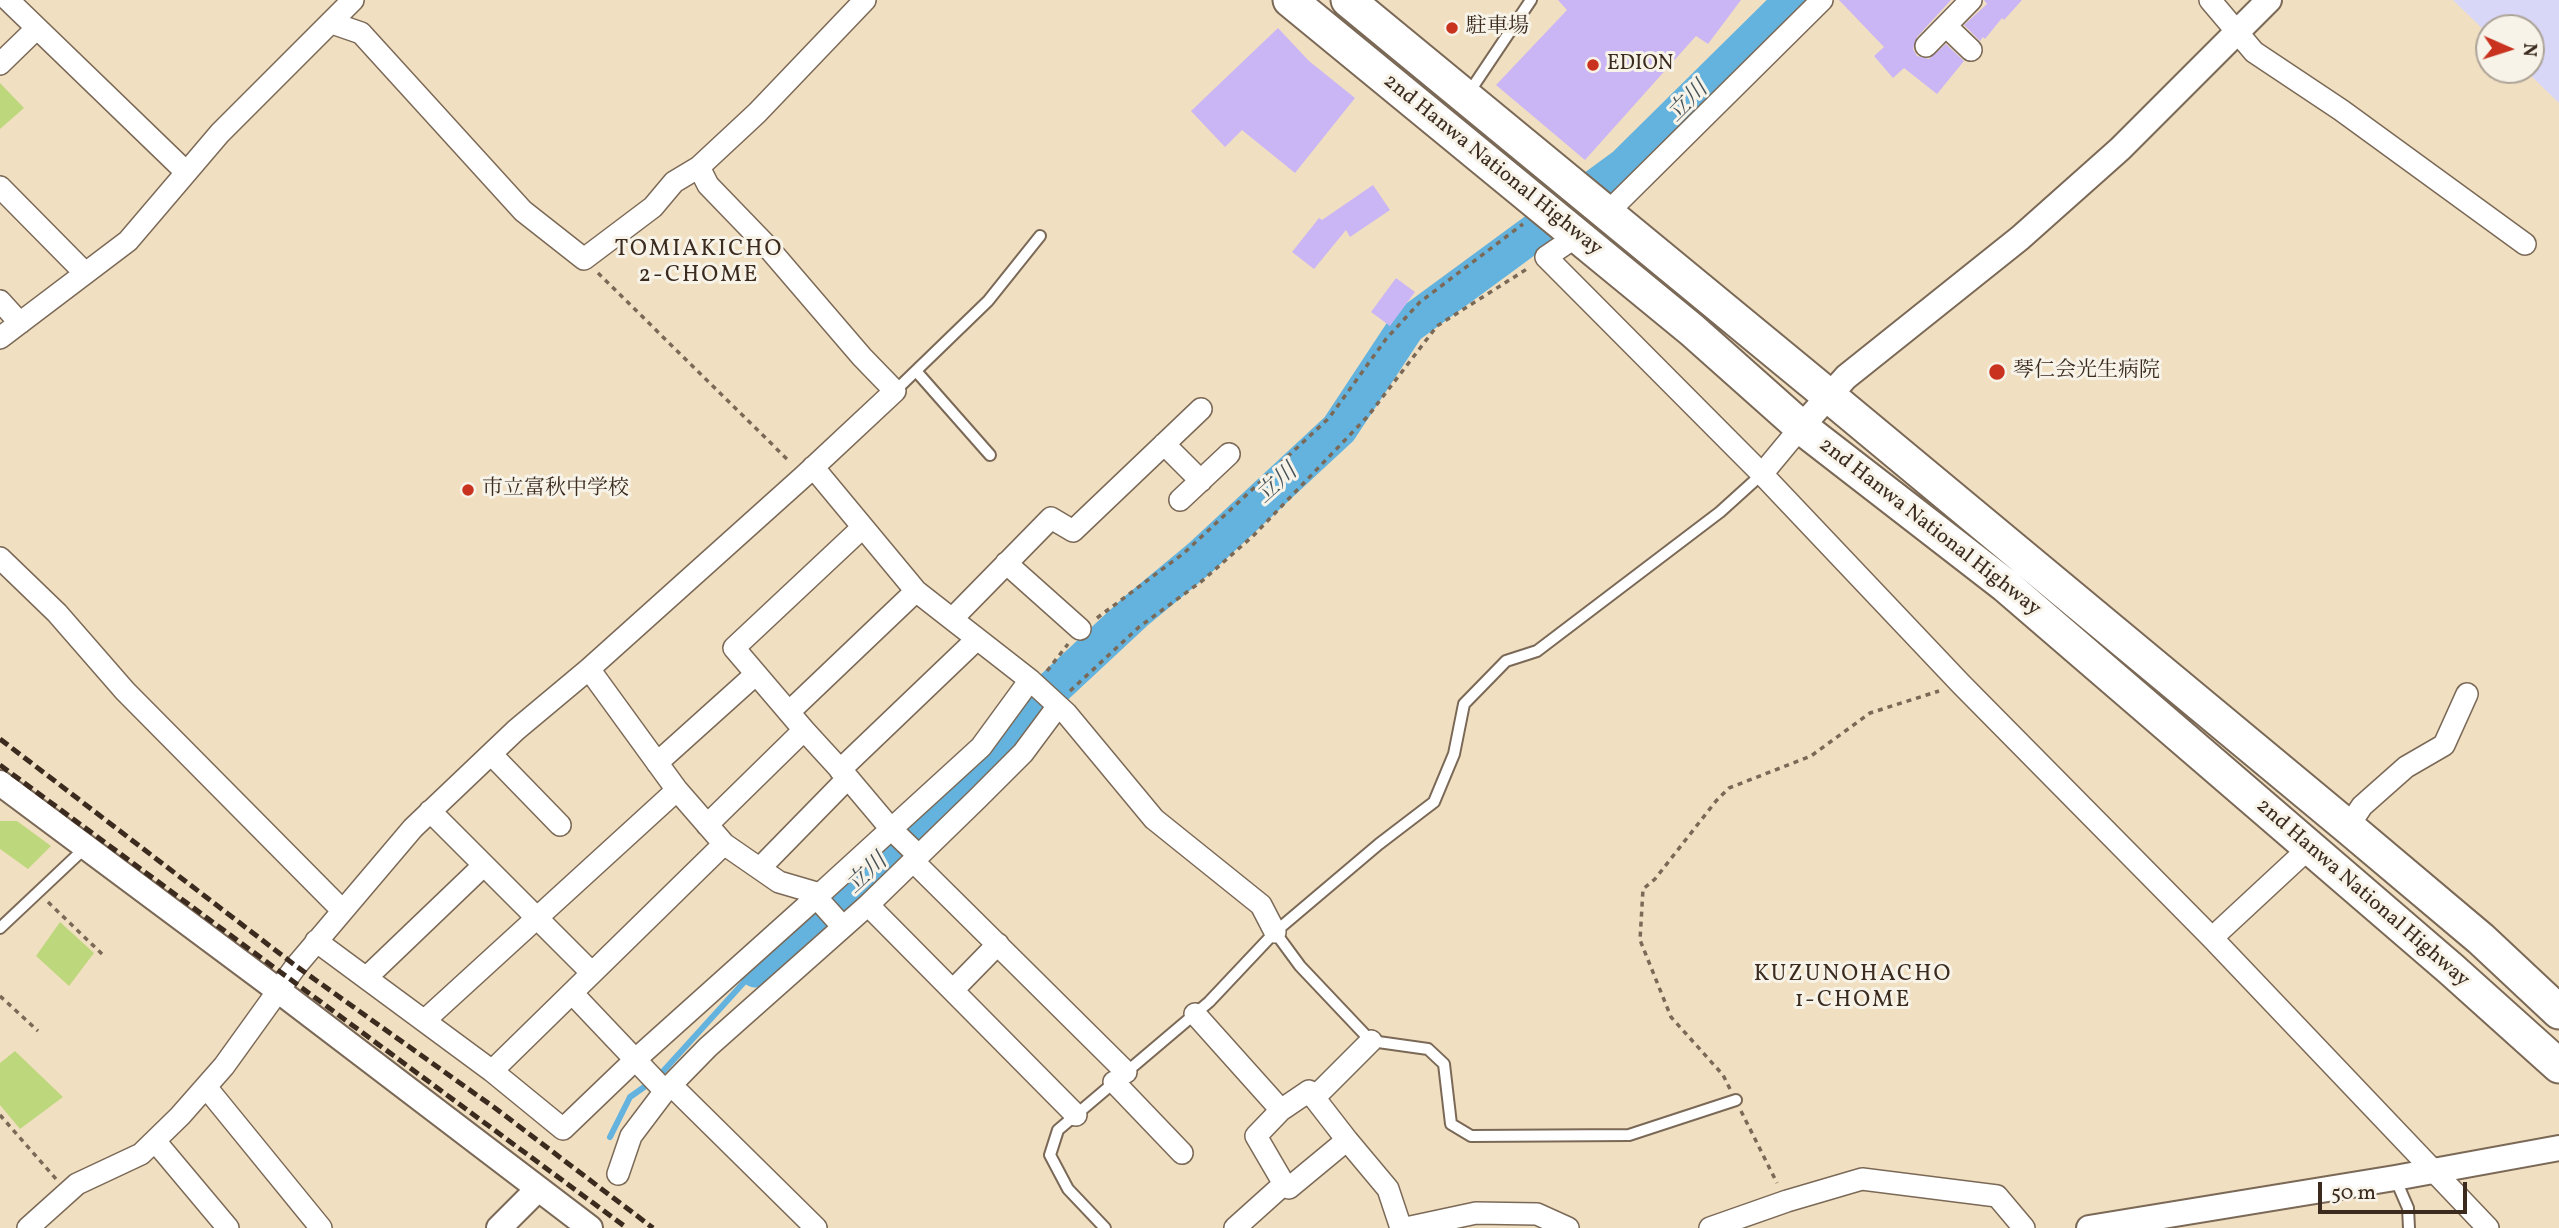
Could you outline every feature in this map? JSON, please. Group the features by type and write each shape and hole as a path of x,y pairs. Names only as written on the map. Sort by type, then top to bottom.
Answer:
{"highway":[{"name":"2nd Hanwa National Highway","path":"1290,0 1692,330 1801,426 2005,585 2451,968 2559,1066"},
{"name":"2nd Hanwa National Highway","path":"1348,0 2348,827 2481,939 2559,1012"}],"street":[{"path":"8,0 186,172"},
{"path":"0,338 128,241 220,132 353,0"},
{"path":"332,23 361,33 523,211 584,259 653,207 674,182 699,167 757,113 865,0"},
{"path":"1593,201 1822,0"},
{"path":"1926,46 1971,0"},
{"path":"2210,0 2254,52 2341,110 2525,244"},
{"path":"1762,474 1846,377 2020,238 2110,158 2269,0"},
{"path":"1946,26 1971,50"},
{"path":"0,64 37,28"},
{"path":"29,1228 77,1184 141,1154 224,1066 316,941 430,811 895,391 862,357 765,244 708,185 699,167"},
{"path":"0,187 85,273"},
{"path":"1558,220 1546,257 1762,474 1961,684 2212,938 2488,1228"},
{"path":"0,301 20,323"},
{"path":"952,619 1051,518 1073,531 1201,409"},
{"path":"1164,444 1201,481"},
{"path":"1181,500 1229,454"},
{"path":"808,471 916,591 1058,705 1154,819 1261,905 1275,932"},
{"path":"862,528 734,648 916,857 1120,1077 1182,1153"},
{"path":"0,558 57,613 125,691 342,910"},
{"path":"1006,563 1080,629"},
{"path":"789,712 916,591"},
{"path":"760,868 844,774 976,639"},
{"path":"589,669 677,790 724,844 779,882 820,898 841,925"},
{"path":"657,763 757,674"},
{"path":"316,941 492,1071 563,1129 641,1064 895,831 981,747 1034,684"},
{"path":"2348,827 2362,806 2406,767 2444,745 2467,694"},
{"path":"618,1174 631,1136 667,1088 841,925 868,905 1023,753 1058,705"},
{"path":"707,825 804,730"},
{"path":"491,754 560,825"},
{"path":"2,789 86,847 279,991 590,1228"},
{"path":"424,1021 677,790"},
{"path":"430,811 592,973"},
{"path":"492,1071 724,844"},
{"path":"2212,938 2309,848"},
{"path":"366,978 484,865"},
{"path":"868,905 1076,1115"},
{"path":"953,990 998,944"},
{"path":"572,993 641,1064 816,1228"},
{"path":"1195,1014 1282,1110"},
{"path":"1314,1098 1371,1041"},
{"path":"206,1087 321,1228"},
{"path":"1347,1140 1289,1188 1283,1184 1255,1136 1282,1110 1309,1091 1388,1189 1404,1228 1476,1213 1537,1214 1568,1228"},
{"path":"155,1140 228,1228"},
{"path":"2089,1228 2559,1148"},
{"path":"1710,1228 1787,1201 1863,1179 1997,1196 2024,1228"},
{"path":"1235,1228 1283,1184"},
{"path":"499,1228 538,1189"}],"lane":[{"path":"1466,97 1531,0"},
{"path":"895,391 988,301 1040,236"},
{"path":"916,370 989,455"},
{"path":"1105,1228 1068,1189 1049,1155 1058,1130 1195,1014 1275,932 1379,844 1434,802 1454,754 1464,704 1506,661 1537,651 1720,512 1762,474"},
{"path":"0,928 86,847"},
{"path":"1275,932 1300,966 1371,1041 1428,1049 1444,1064 1451,1124 1471,1136 1629,1135 1736,1100"},
{"path":"2395,1178 2408,1208 2409,1228"}],"path":[{"path":"1034,684 1080,629 1124,600 1184,554 1329,418 1386,338 1420,302 1558,220"},
{"path":"1058,705 1139,627 1202,581 1263,526 1368,416 1437,326 1546,257"},
{"path":"584,259 808,471"},
{"path":"1787,1201 1723,1075 1671,1017 1640,940 1643,889 1655,879 1729,788 1811,756 1870,713 1961,684"},
{"path":"38,892 102,954"},
{"path":"1,998 38,1031"},
{"path":"0,1115 67,1191"}],"shaded area":[{"path":"2453,0 2559,0 2559,103 2539,84 2545,84 2545,14 2475,14 2475,21"}],"green space":[{"path":"0,83 24,108 0,129"},
{"path":"0,821 17,821 51,846 28,869 0,849"},
{"path":"60,922 94,953 69,986 36,956"},
{"path":"15,1051 63,1097 20,1129 0,1105 0,1063"}],"building":[{"name":"EDION","path":"1558,0 1741,0 1708,44 1696,36 1585,160 1496,85 1567,10"},
{"path":"1839,0 1951,0 1917,37 1913,49 1917,56 1929,59 1946,44 1964,61 1937,94 1904,68 1893,78 1874,56 1884,47"},
{"path":"1984,0 2022,0 1980,41 1964,25 1987,4"},
{"path":"1278,28 1309,61 1355,98 1295,173 1242,130 1225,147 1191,111"},
{"path":"1373,185 1390,210 1350,237 1346,230 1314,269 1292,252 1319,218 1322,220"},
{"path":"1396,278 1415,292 1390,326 1371,312"}],"waterway":[{"name":"立川","path":"756,969 852,891 1014,738 1048,693 1136,611 1200,558 1339,429 1407,326 1625,166 1793,0"},
{"path":"610,1137 630,1097 657,1078 756,969"}],"railway":[{"path":"0,739 296,966 495,1108 653,1228"},
{"path":"0,765 627,1228"}],"place":[{"name":"駐車場","path":"1452,28"},
{"name":"EDION","path":"1593,65"},
{"name":"琴仁会光生病院","path":"1997,372"},
{"name":"市立富秋中学校","path":"468,490"}],"district":[{"name":"TOMIAKICHO 2-CHOME","path":"699,264"},
{"name":"KUZUNOHACHO 1-CHOME","path":"1853,989"}]}
